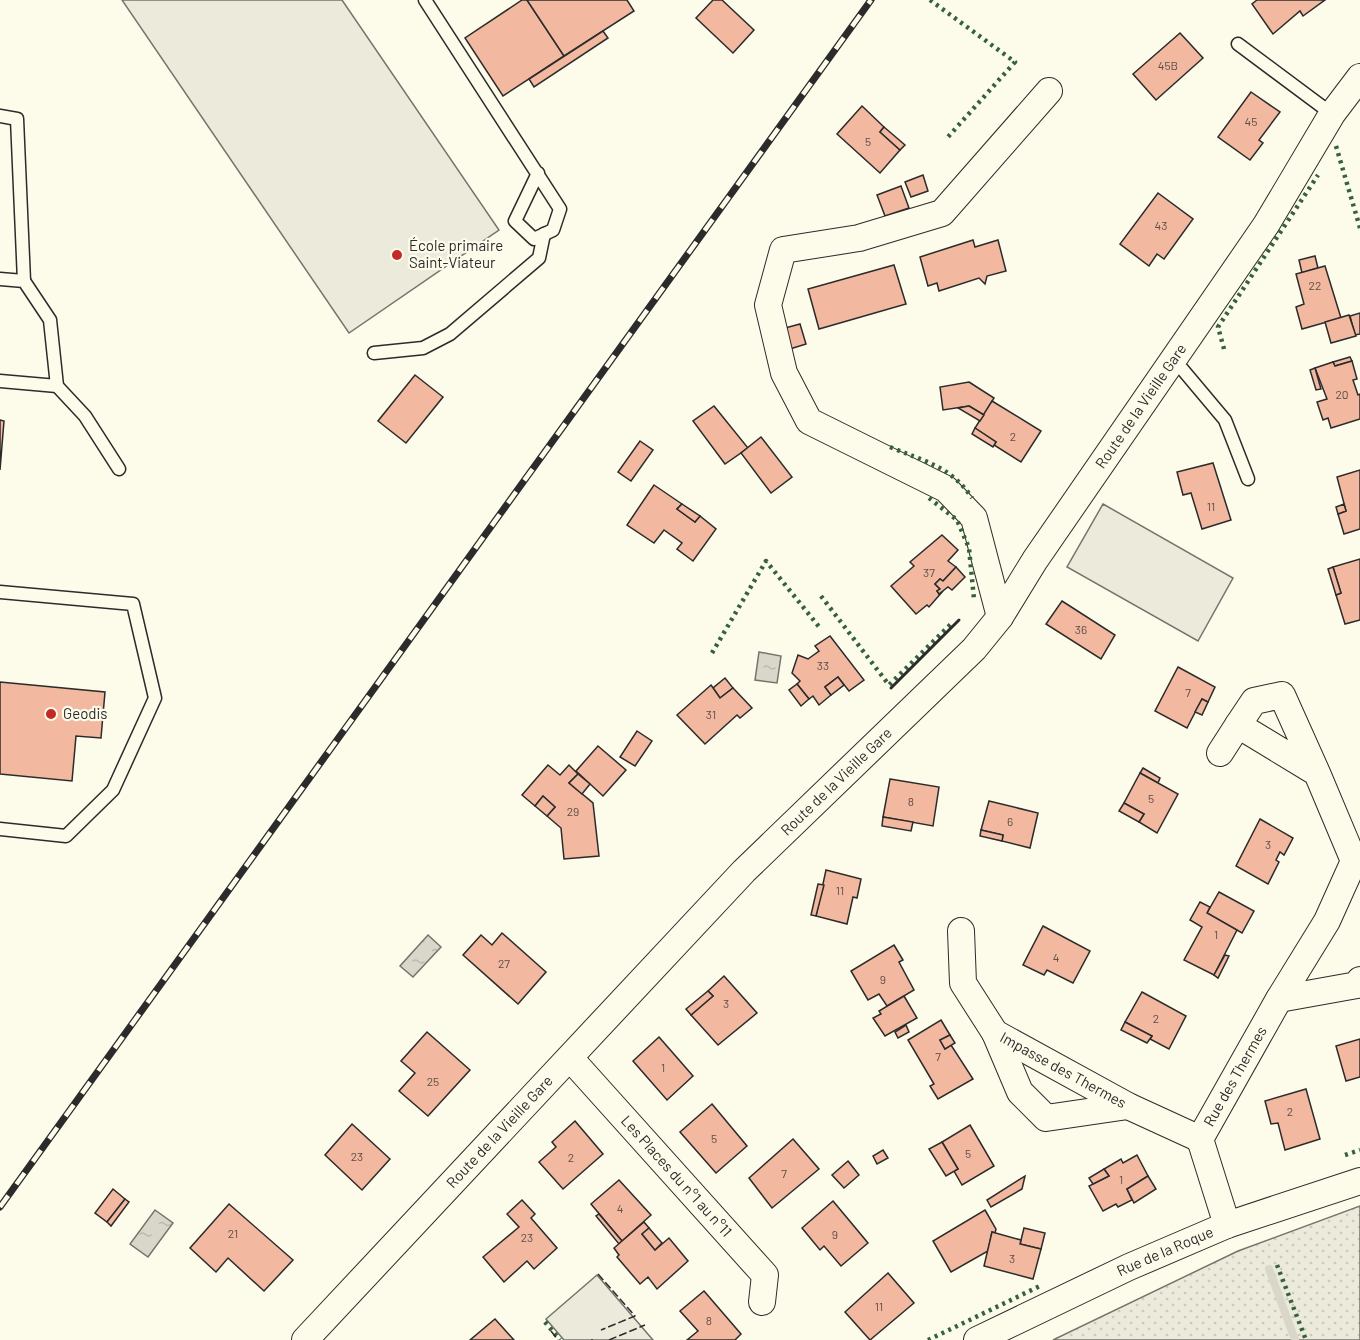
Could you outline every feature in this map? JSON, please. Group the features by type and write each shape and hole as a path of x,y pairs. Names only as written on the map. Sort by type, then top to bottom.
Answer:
{"street":[{"name":"Route de la Vieille Gare","path":"304,1340 744,871 974,649 1000,617 1035,560 1266,225 1332,114 1360,77"},
{"path":"1000,617 974,518 946,489 808,420 784,373 768,305 783,250 859,238 942,213 1049,91"},
{"name":"Rue des Thermes","path":"1227,1225 1200,1139 1279,999 1357,872 1282,695 1254,701 1238,725"},
{"path":"1220,753 1238,725 1317,773"},
{"name":"Impasse des Thermes","path":"961,931 963,983 995,1033 1128,1106 1200,1139"},
{"path":"1279,999 1357,985 1360,980"},
{"path":"995,1033 1020,1092 1046,1118 1128,1106"},
{"name":"Les Places du n°1 au n°11","path":"570,1058 765,1275 762,1302"},
{"name":"Rue de la Roque","path":"977,1340 1129,1267 1227,1225 1360,1181"}],"lane":[{"path":"425,0 538,173 560,209 553,230 534,239 515,221 538,173"},
{"path":"1238,44 1332,114"},
{"path":"0,116 17,119 24,281 50,320 57,387 85,416 119,469"},
{"path":"374,353 423,348 450,334 539,258 544,234"},
{"path":"0,279 24,281"},
{"path":"1173,362 1183,370 1225,420 1248,479"},
{"path":"0,381 57,387"},
{"path":"0,592 133,604 155,698 113,790 66,836 0,830"}],"shaded area":[{"path":"122,0 342,0 499,230 349,333"},
{"path":"1103,504 1233,578 1198,641 1067,567"},
{"path":"1360,1206 1360,1340 1053,1340 1238,1251"},
{"path":"597,1275 653,1340 564,1340 546,1319"}],"water":[{"path":"759,652 781,656 777,683 755,680"},
{"path":"428,935 441,947 413,977 400,966"},
{"path":"155,1210 173,1223 148,1257 130,1244"}],"building":[{"path":"522,0 527,0 564,56 503,96 465,38"},
{"path":"527,0 627,0 634,11 564,56"},
{"path":"713,0 722,0 754,30 733,53 696,18"},
{"path":"1257,0 1325,0 1303,16 1300,11 1273,34 1252,4"},
{"path":"603,31 608,38 534,87 529,79"},
{"path":"1180,33 1203,58 1156,100 1133,74"},
{"path":"1251,92 1280,112 1259,140 1263,143 1250,160 1218,137"},
{"path":"862,106 884,127 880,132 900,150 880,173 837,134"},
{"path":"884,127 905,145 900,150 880,132"},
{"path":"923,175 928,191 911,197 905,182"},
{"path":"901,186 909,208 885,216 877,195"},
{"path":"1158,193 1193,219 1164,259 1157,254 1149,266 1120,244"},
{"path":"973,240 975,247 998,240 1006,271 987,276 985,284 979,278 939,291 937,283 928,286 920,257"},
{"path":"1315,256 1318,268 1302,273 1299,260"},
{"path":"894,265 906,304 819,329 808,289"},
{"path":"1325,266 1341,318 1302,329 1296,307 1304,304 1296,274"},
{"path":"1360,313 1360,334 1355,335 1350,316"},
{"path":"1349,315 1356,336 1331,343 1325,322"},
{"path":"800,324 806,344 790,349 785,328"},
{"path":"1350,357 1352,361 1335,366 1333,362"},
{"path":"1352,361 1357,379 1353,380 1358,395 1360,394 1360,419 1331,428 1328,418 1323,420 1317,402 1327,399 1315,368 1333,362 1335,366"},
{"path":"1315,368 1321,389 1316,390 1310,370"},
{"path":"415,375 443,397 406,443 378,421"},
{"path":"969,382 994,398 984,415 969,406 943,410 940,387"},
{"path":"992,401 1041,431 1021,462 994,445 996,442 975,428"},
{"path":"714,406 748,448 725,464 693,421"},
{"path":"969,406 984,415 980,421 958,408"},
{"path":"0,420 4,421 0,470"},
{"path":"975,428 996,442 993,447 972,434"},
{"path":"761,437 792,477 771,493 741,453"},
{"path":"640,441 653,450 631,481 618,472"},
{"path":"1213,463 1231,520 1202,529 1191,493 1183,495 1177,472"},
{"path":"1360,470 1360,529 1344,534 1338,514 1346,511 1337,477"},
{"path":"654,485 682,504 677,509 695,522 700,516 716,529 693,561 677,549 682,543 664,530 654,543 627,525"},
{"path":"682,504 700,516 695,522 677,509"},
{"path":"1344,504 1346,511 1338,514 1336,507"},
{"path":"942,535 958,550 948,561 956,567 943,581 940,579 935,584 940,589 937,591 939,594 943,591 929,607 927,605 916,614 891,586 914,566 910,562"},
{"path":"1360,559 1360,620 1345,624 1336,595 1341,593 1333,567"},
{"path":"956,567 965,577 952,590 948,587 939,594 937,591 940,589 935,584 940,579 943,581"},
{"path":"1333,567 1341,593 1336,595 1328,569"},
{"path":"1062,601 1115,635 1101,659 1046,624"},
{"path":"830,636 864,680 849,691 838,677 825,687 831,695 819,705 813,696 809,699 797,684 800,681 792,673 798,655 808,659 819,651 815,646"},
{"path":"1178,667 1215,687 1208,702 1202,699 1187,728 1155,711"},
{"path":"838,677 844,685 831,695 825,687"},
{"path":"725,678 733,688 720,698 713,688"},
{"name":"Geodis","path":"0,682 105,692 101,738 76,736 72,781 0,774"},
{"path":"797,684 809,699 801,706 789,690"},
{"path":"711,685 720,698 733,688 752,708 740,718 737,715 705,744 677,715"},
{"path":"1202,699 1208,702 1202,715 1195,712"},
{"path":"637,731 652,741 635,766 620,757"},
{"path":"598,746 626,770 603,796 576,771"},
{"path":"548,765 560,775 569,765 578,774 569,783 593,803 599,856 564,859 561,828 547,816 555,807 543,796 535,806 522,795"},
{"path":"1143,768 1160,778 1158,783 1140,773"},
{"path":"1140,773 1178,794 1157,833 1139,822 1144,814 1124,803"},
{"path":"578,774 590,784 582,794 569,783"},
{"path":"890,779 939,787 933,826 883,817"},
{"path":"543,796 555,807 547,816 535,806"},
{"path":"989,801 1038,813 1030,848 1002,841 1003,835 981,830"},
{"path":"1124,803 1144,814 1139,822 1119,811"},
{"path":"883,817 913,822 911,831 882,826"},
{"path":"1260,819 1293,838 1284,855 1280,852 1276,860 1279,862 1268,884 1236,866"},
{"path":"981,830 1003,835 1002,841 980,836"},
{"path":"826,870 861,879 857,898 853,897 847,924 816,916"},
{"path":"818,884 824,885 816,916 811,915"},
{"path":"1219,892 1254,911 1242,933 1207,913"},
{"path":"1200,902 1210,907 1207,913 1237,930 1214,975 1184,960 1202,927 1190,920"},
{"path":"1043,926 1090,951 1073,983 1047,970 1044,975 1023,965"},
{"path":"502,933 546,972 518,1004 463,955 481,935 492,945"},
{"path":"894,945 903,960 899,962 914,990 887,1006 879,994 868,1000 851,971"},
{"path":"1225,955 1229,956 1218,978 1214,975"},
{"path":"724,976 757,1013 718,1045 691,1015 713,996 708,991"},
{"path":"708,991 713,996 691,1015 686,1009"},
{"path":"1142,992 1186,1016 1169,1049 1150,1039 1152,1036 1125,1022"},
{"path":"904,996 917,1018 885,1036 873,1018 881,1014 879,1011"},
{"path":"941,1020 950,1035 940,1040 945,1049 951,1045 973,1079 938,1099 930,1086 934,1084 908,1040"},
{"path":"1125,1022 1152,1036 1147,1043 1121,1030"},
{"path":"906,1025 909,1032 898,1038 895,1032"},
{"path":"427,1032 470,1070 428,1116 399,1091 415,1073 401,1061"},
{"path":"950,1035 955,1043 945,1049 940,1040"},
{"path":"659,1037 693,1076 667,1100 633,1061"},
{"path":"1360,1039 1360,1077 1346,1081 1336,1046"},
{"path":"1306,1089 1320,1139 1285,1150 1278,1123 1271,1124 1265,1101"},
{"path":"712,1104 747,1146 716,1173 680,1132"},
{"path":"575,1121 603,1154 563,1189 539,1162 556,1147 552,1142"},
{"path":"352,1124 390,1159 362,1190 325,1155"},
{"path":"970,1125 994,1166 962,1185 954,1171 958,1169 942,1142"},
{"path":"793,1139 819,1169 772,1208 749,1178"},
{"path":"942,1142 958,1169 946,1176 929,1149"},
{"path":"883,1150 888,1158 877,1164 873,1156"},
{"path":"1137,1155 1148,1176 1127,1189 1132,1200 1118,1207 1116,1204 1103,1211 1089,1186 1109,1176 1104,1169 1121,1159 1123,1163"},
{"path":"848,1161 859,1175 844,1188 832,1175"},
{"path":"1104,1169 1109,1176 1093,1184 1089,1178"},
{"path":"1025,1176 1022,1189 991,1207 987,1200"},
{"path":"1148,1176 1156,1189 1134,1203 1127,1189"},
{"path":"619,1180 651,1215 622,1241 591,1204"},
{"path":"113,1189 125,1199 107,1222 95,1213"},
{"path":"125,1199 129,1202 111,1226 107,1222"},
{"path":"522,1200 535,1214 531,1218 557,1248 534,1269 527,1261 504,1282 483,1257 519,1227 507,1214"},
{"path":"833,1201 868,1243 841,1266 824,1246 820,1250 802,1228"},
{"path":"229,1204 293,1260 264,1291 228,1258 216,1272 190,1248"},
{"path":"985,1210 996,1229 995,1233 992,1232 988,1251 951,1272 933,1241"},
{"path":"599,1214 622,1241 619,1244 596,1216"},
{"path":"644,1222 649,1228 642,1234 655,1250 669,1238 688,1261 657,1289 648,1277 640,1284 617,1257 619,1255 614,1248"},
{"path":"649,1228 662,1243 655,1250 642,1234"},
{"path":"1024,1228 1045,1233 1041,1249 1020,1244"},
{"path":"992,1232 1021,1240 1020,1244 1041,1249 1033,1279 984,1266"},
{"path":"888,1273 914,1303 870,1340 845,1312"},
{"path":"704,1291 741,1334 735,1340 687,1340 698,1331 680,1311"},
{"path":"495,1319 514,1340 470,1340"}],"waterway":[{"path":"1269,1269 1295,1340"}],"railway":[{"path":"0,1207 871,0"}],"hedge":[{"path":"930,0 1015,62 948,137"},
{"path":"1336,146 1360,228"},
{"path":"1224,349 1218,327 1318,175"},
{"path":"890,447 946,471 964,487 972,498"},
{"path":"929,498 957,520 969,548 974,599"},
{"path":"712,653 766,561 820,628"},
{"path":"821,596 889,685 952,623"},
{"path":"1345,1155 1360,1150"},
{"path":"1277,1265 1306,1340"},
{"path":"928,1340 1040,1286"},
{"path":"545,1322 560,1340"}],"fence":[{"path":"598,1274 635,1316 601,1330"},
{"path":"609,1340 645,1325"},
{"path":"551,1331 558,1340"}],"wall":[{"path":"891,688 959,620"}],"place":[{"name":"École primaire Saint-Viateur","path":"397,255"},
{"name":"Geodis","path":"51,714"}]}
